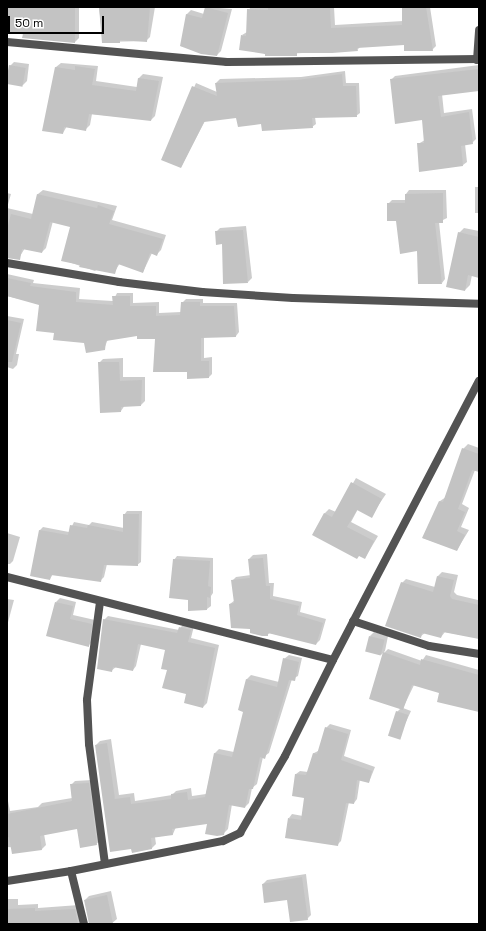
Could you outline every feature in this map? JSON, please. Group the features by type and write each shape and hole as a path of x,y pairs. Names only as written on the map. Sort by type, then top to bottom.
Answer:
{"street":[{"path":"7,42 227,62 478,60 479,30"},
{"path":"7,263 119,282 202,292 293,298 479,304"},
{"path":"7,881 71,871 223,841 240,833 285,756 333,660 479,381"},
{"path":"7,577 100,602 333,660"},
{"path":"100,602 87,700 89,744 105,864"},
{"path":"353,622 429,646 479,654"},
{"path":"71,871 84,924"}],"building":[{"path":"7,7 75,7 75,43 22,38 23,34 7,33"},
{"path":"99,7 150,7 147,42 120,40 120,43 102,43"},
{"path":"205,7 228,13 217,56 201,54 180,46 186,14 202,18"},
{"path":"268,7 330,8 331,28 402,25 402,7 426,7 433,51 404,51 404,45 357,48 358,51 332,53 297,53 297,56 265,56 265,54 239,50 241,35 246,36 247,9 268,10"},
{"path":"9,65 26,68 22,87 7,84"},
{"path":"75,66 95,69 92,85 136,91 138,78 159,81 151,121 89,114 86,131 64,127 63,134 42,131 55,67 75,70"},
{"path":"479,69 479,91 438,96 441,117 469,112 473,144 461,146 463,166 419,172 417,143 424,143 422,120 395,124 390,79"},
{"path":"342,74 343,86 356,86 357,117 312,118 313,128 262,131 261,124 238,127 236,118 204,122 181,168 161,160 192,86 217,96 215,83 297,80"},
{"path":"443,193 443,223 435,223 442,284 418,284 417,251 400,254 396,221 387,221 387,203 405,203 405,194"},
{"path":"37,194 97,208 98,205 114,211 109,224 163,239 157,256 150,253 143,273 118,264 115,274 79,267 80,265 61,261 70,227 50,222 42,253 22,249 20,260 7,258 7,229 11,214 31,219"},
{"path":"243,230 248,283 223,284 222,244 216,245 215,231"},
{"path":"458,232 479,237 479,278 468,275 465,291 446,287"},
{"path":"7,278 31,283 30,286 76,292 76,302 113,305 112,296 130,296 130,306 156,306 156,316 180,315 181,302 200,302 200,306 234,306 236,337 201,338 201,361 209,361 209,378 187,379 187,372 153,372 155,339 137,339 137,336 106,341 105,350 86,353 84,343 53,340 54,333 36,331 39,305 7,296"},
{"path":"7,320 21,323 12,362 7,362"},
{"path":"98,362 119,362 120,381 142,380 141,406 121,407 121,412 100,413"},
{"path":"462,448 479,454 479,472 472,470 458,509 465,512 457,531 465,535 457,551 422,538 439,501 443,502"},
{"path":"351,482 382,499 372,518 357,510 347,527 374,541 365,559 359,556 357,559 312,535 324,513 332,517"},
{"path":"123,514 139,514 138,566 104,565 101,582 51,575 50,580 30,576 39,530 68,535 70,525 87,528 88,525 123,532"},
{"path":"263,558 266,586 270,586 270,599 299,606 297,615 323,623 316,645 268,633 268,636 262,636 250,633 250,629 231,628 229,604 234,603 231,580 250,578 248,559"},
{"path":"173,559 210,561 208,586 211,587 210,598 207,597 207,610 188,611 188,600 169,598"},
{"path":"437,576 454,580 450,596 452,599 479,605 479,639 443,632 441,638 422,633 421,638 385,626 401,582 433,592"},
{"path":"55,602 73,606 70,619 92,624 89,647 46,636"},
{"path":"103,619 177,633 179,627 191,630 188,642 215,648 203,708 184,703 186,694 162,688 167,670 161,669 165,650 138,644 133,671 113,667 112,672 97,669"},
{"path":"369,636 385,640 381,655 365,652"},
{"path":"383,652 420,665 421,659 479,675 479,712 437,702 439,693 412,685 403,710 369,699"},
{"path":"283,658 299,662 295,681 289,680 265,759 260,757 253,789 249,789 245,808 229,805 224,835 217,836 205,834 207,824 172,829 173,835 151,838 152,849 132,853 131,849 110,852 95,745 107,743 115,799 130,797 131,804 171,799 171,794 187,792 188,800 205,797 214,753 232,757 243,712 238,710 246,679 277,687"},
{"path":"396,711 408,715 400,740 388,736"},
{"path":"325,727 348,734 341,760 372,771 369,783 357,780 354,804 346,803 338,846 285,838 288,818 301,820 304,798 292,796 295,774 306,775 313,753 317,754"},
{"path":"89,783 97,845 80,848 77,829 40,836 42,850 12,854 9,837 7,838 7,814 72,801 70,784"},
{"path":"302,877 308,920 290,922 287,900 264,903 262,884"},
{"path":"107,895 113,924 89,924 84,900"},
{"path":"35,908 35,911 75,909 78,924 7,924 7,909"}]}
